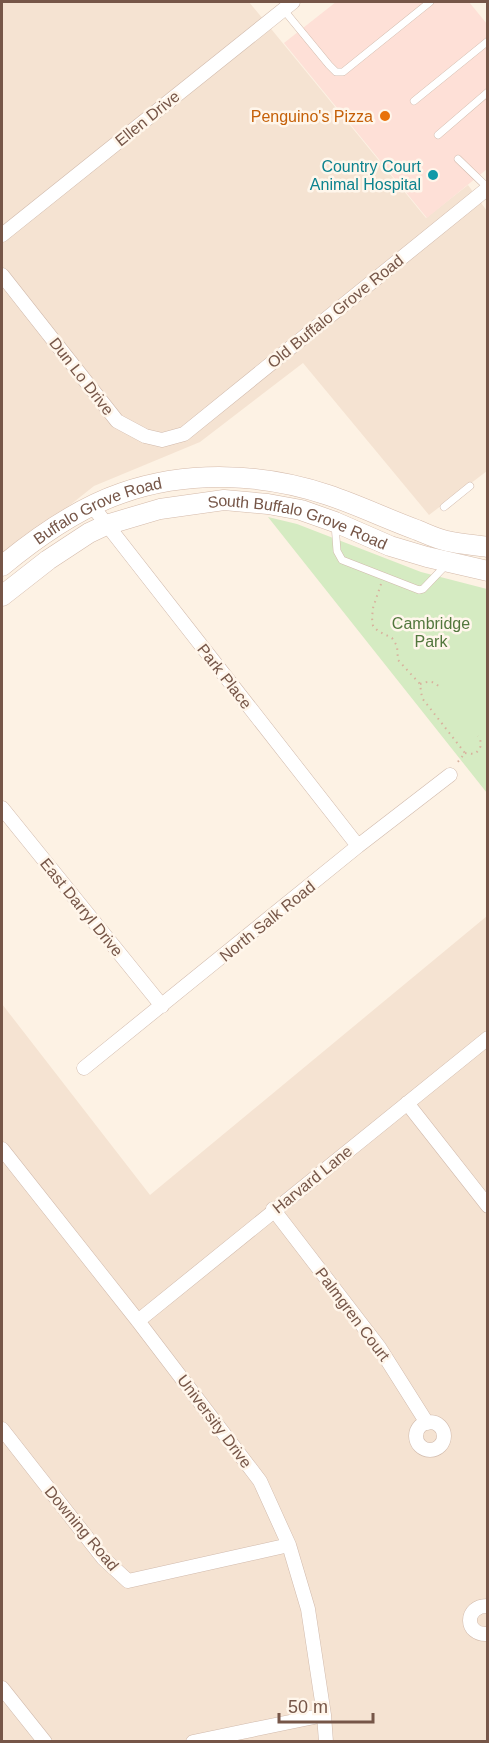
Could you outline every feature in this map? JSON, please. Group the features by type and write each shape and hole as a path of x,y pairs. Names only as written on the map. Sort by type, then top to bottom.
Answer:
{"main road":[{"name":"Buffalo Grove Road","path":"2,566 33,540 122,493 165,482 204,478"},
{"name":"South Buffalo Grove Road","path":"204,478 256,478 289,483 330,496 445,541 488,547"},
{"name":"South Buffalo Grove Road","path":"106,525 160,509 224,500 268,504 301,510 390,546 488,571"},
{"name":"Buffalo Grove Road","path":"2,596 48,560 89,533 106,525"}],"street":[{"name":"Ellen Drive","path":"2,235 288,5"},
{"name":"Old Buffalo Grove Road","path":"184,434 488,188"},
{"name":"Dun Lo Drive","path":"2,274 117,421 145,436 162,440 184,434"},
{"name":"Park Place","path":"93,507 358,846"},
{"name":"North Salk Road","path":"84,1068 358,846 450,775"},
{"name":"East Darryl Drive","path":"2,808 162,1006"},
{"name":"Harvard Lane","path":"138,1320 488,1038"},
{"path":"407,1103 488,1206"},
{"name":"University Drive","path":"2,1149 138,1320 260,1481 290,1545 308,1609 326,1742"},
{"name":"Palmgren Court","path":"273,1209 379,1347 427,1423"},
{"name":"Downing Road","path":"2,1430 103,1558 128,1581 290,1545"},
{"path":"487,1635 478,1634 470,1623 471,1613 474,1610 488,1606"},
{"path":"2,1688 45,1742"},
{"path":"193,1742 324,1715"}],"lane":[{"path":"288,5 329,65 336,72 344,72 430,2"},
{"path":"414,101 488,41"},
{"path":"438,135 488,92"},
{"path":"458,159 488,188"},
{"path":"444,507 470,486"},
{"path":"335,522 337,551 342,560 419,590 423,589 448,562"}],"path":[{"path":"384,576 373,608 373,626 392,638 397,646 398,660 420,684 422,698 465,753 474,754 479,750 481,742 478,736"},
{"path":"420,684 435,682 440,688"},
{"path":"450,775 465,753"}],"shaded area":[{"path":"2,2 249,2 426,218 468,185 487,211 487,471 429,515 303,363 200,442 94,486 2,559"},
{"path":"336,2 469,2 487,24 487,169 427,218 284,43"},
{"path":"487,916 487,1741 2,1741 2,1004 150,1195"}],"green space":[{"name":"Cambridge Park","path":"268,517 297,524 421,572 487,589 487,793"}],"place":[{"name":"Penguino's Pizza","path":"385,116"},
{"name":"Country Court Animal Hospital","path":"433,175"}]}
